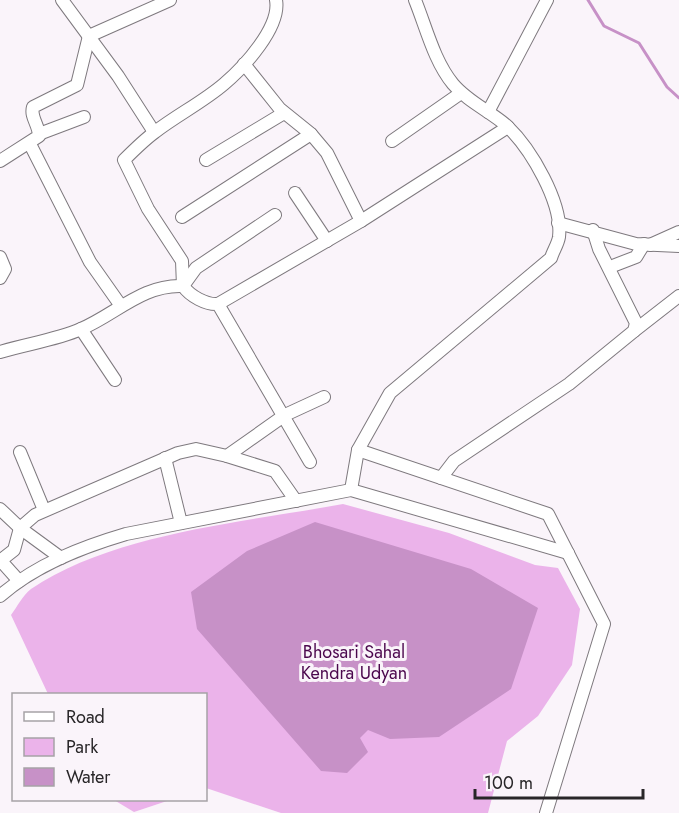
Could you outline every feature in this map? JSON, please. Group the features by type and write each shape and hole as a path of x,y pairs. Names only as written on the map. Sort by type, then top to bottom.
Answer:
{"street":[{"path":"62,0 154,132"},
{"path":"89,36 170,0"},
{"path":"276,0 278,10 272,25 244,64 224,85 154,132 124,160 148,209 182,261 183,286 188,292 205,301 218,304 361,221 508,127"},
{"path":"351,490 358,450 390,393 551,258 559,238 552,195 508,127 461,93 443,69 415,0"},
{"path":"488,112 547,0"},
{"path":"39,134 31,112 33,106 77,84 89,36"},
{"path":"244,64 284,113 311,134 327,153 361,221"},
{"path":"392,141 461,93"},
{"path":"206,160 284,113"},
{"path":"0,161 30,144 39,134 84,117"},
{"path":"182,218 311,134"},
{"path":"30,144 90,262 121,306"},
{"path":"295,193 327,241"},
{"path":"183,286 196,268 275,214"},
{"path":"558,223 647,245 679,246"},
{"path":"592,230 636,323 634,331"},
{"path":"610,267 636,257 647,245 679,232"},
{"path":"0,257 5,269 0,278"},
{"path":"0,352 81,329 152,289 167,285 183,286"},
{"path":"441,478 454,461 570,384 679,296"},
{"path":"218,304 310,462"},
{"path":"81,329 116,380"},
{"path":"227,456 285,416 324,397"},
{"path":"19,581 1,561 14,550 20,528 44,510 165,458 196,449 275,471 296,501"},
{"path":"358,450 548,514 604,624 546,813"},
{"path":"20,452 44,510"},
{"path":"165,458 181,524"},
{"path":"0,596 19,581 61,558 93,544 126,534 351,490 568,553"},
{"path":"0,508 20,528 61,558"}],"green space":[{"name":"Bhosari Sahal Kendra Udyan","path":"343,504 449,533 535,565 558,568 580,609 572,665 538,716 507,741 488,813 281,813 207,788 207,693 48,693 11,615 31,589 64,570 101,555 140,542 223,524"},
{"path":"116,801 167,801 134,812"}],"water":[{"path":"315,522 471,569 538,608 511,689 439,737 390,739 368,730 360,738 368,752 347,773 321,771 197,629 191,592 247,551"}],"waterway":[{"path":"588,0 604,26 639,43 667,87 679,98"}]}
